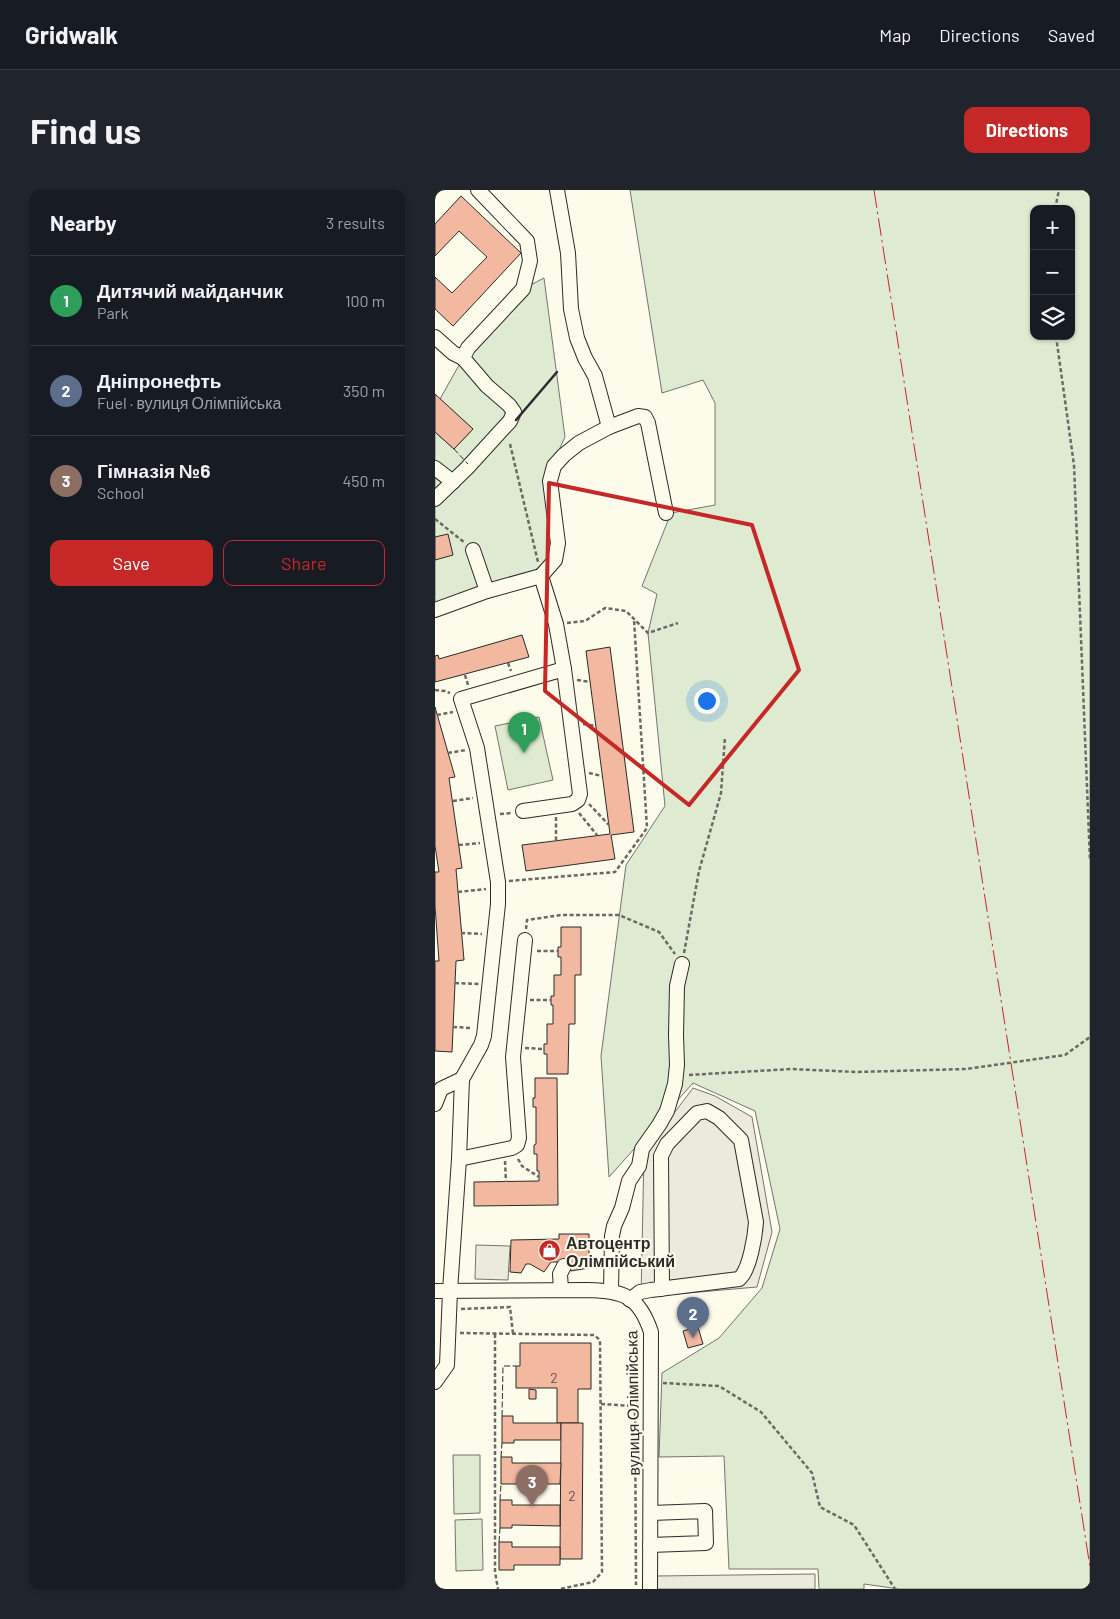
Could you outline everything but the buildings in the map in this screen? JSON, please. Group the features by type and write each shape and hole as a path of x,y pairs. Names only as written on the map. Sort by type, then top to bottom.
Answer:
{"street":[{"path":"463,358 468,348 523,289 530,261 527,241 478,190"},
{"path":"557,190 568,253 571,309 577,338 595,376 609,427"},
{"path":"435,337 453,353 463,358 487,386 509,405 514,412 510,422 435,499"},
{"path":"435,610 487,591 541,576 555,560 558,543 550,481 554,466 579,443 609,427 638,416 645,417 648,423 665,512"},
{"path":"435,468 453,482"},
{"path":"473,550 487,591"},
{"path":"523,811 556,807 576,799 564,669 556,624 541,576"},
{"path":"435,1382 447,1365 449,1291 459,1159 462,1079 484,1036 495,934 498,885 477,748 461,699 564,669"},
{"path":"459,1159 508,1148 517,1144 519,1138 513,1048 525,946"},
{"path":"611,1291 612,1236 614,1226 622,1208 629,1181 639,1166 642,1149 667,1112 672,1098 676,1075 677,986 682,964"},
{"path":"435,1104 441,1089 462,1079"},
{"path":"630,1300 640,1292 739,1280 746,1270 756,1222 741,1140 719,1118 707,1111 697,1114 667,1144 661,1156 662,1289"},
{"path":"561,1290 560,1274 564,1266"},
{"name":"вулиця Олімпійська","path":"435,1291 492,1285 561,1290 611,1291 630,1300 646,1315 651,1332 650,1589"},
{"path":"650,1545 706,1543 705,1512 651,1513"}],"path":[{"path":"1056,205 1059,190"},
{"path":"1057,340 1074,465 1090,861"},
{"path":"510,444 541,576"},
{"path":"435,519 473,550"},
{"path":"556,624 585,621 605,608 626,611 648,633 677,623"},
{"path":"458,892 498,885 615,872 647,828 634,620"},
{"path":"435,690 445,691 461,699"},
{"path":"682,964 699,871 721,793 725,737"},
{"path":"448,753 477,748"},
{"path":"453,801 485,796"},
{"path":"576,799 609,825"},
{"path":"576,799 597,835"},
{"path":"556,807 556,841"},
{"path":"488,816 523,811"},
{"path":"459,845 492,841"},
{"path":"558,951 525,946 527,920 561,915 619,915 659,932 682,964"},
{"path":"461,934 495,934"},
{"path":"455,984 490,985"},
{"path":"518,1000 551,1000"},
{"path":"453,1027 485,1028"},
{"path":"676,1075 791,1069 857,1072 966,1069 1065,1055 1090,1037"},
{"path":"513,1048 544,1049"},
{"path":"508,1148 522,1166 539,1177"},
{"path":"506,1182 508,1148"},
{"path":"449,1310 510,1307 513,1334"},
{"path":"455,1333 594,1335 601,1340 602,1572 593,1582 560,1589"},
{"path":"495,1334 495,1572 497,1589"},
{"path":"651,1382 719,1386 761,1412 812,1474 820,1507 854,1525 895,1589"},
{"path":"601,1404 651,1407"},
{"path":"635,1406 636,1589"}],"highlighted area":[{"path":"549,483 752,525 799,670 689,805 545,691"}],"green space":[{"path":"630,190 1090,190 1090,1589 899,1589 864,1584 864,1589 819,1589 818,1569 729,1569 724,1456 659,1457 662,1373 719,1338 762,1288 780,1229 755,1111 693,1083 609,1177 601,1056 626,865 665,806 648,633 657,594 642,586 671,513 715,505 715,403 703,380 662,393"},
{"path":"544,278 565,437 549,466 553,545 547,560 534,571 435,604 435,432 454,449 473,429 440,399 463,358 523,289"},
{"path":"539,717 553,780 508,790 495,726"},
{"path":"453,1455 480,1455 480,1513 454,1514"},
{"path":"482,1519 483,1570 456,1571 455,1520"}],"shaded area":[{"path":"693,1088 715,1096 752,1117 772,1232 757,1287 641,1297 644,1153"},
{"path":"476,1245 510,1246 508,1280 475,1279"},
{"path":"815,1574 815,1589 657,1589 657,1576"}],"fence":[{"path":"454,449 468,464"},
{"path":"502,1416 503,1366 516,1366"},
{"path":"501,1457 502,1443"},
{"path":"500,1500 501,1484"},
{"path":"499,1542 500,1528"}],"wall":[{"path":"516,420 557,372"}],"power":[{"path":"874,190 1090,1567"}],"place":[{"name":"Дитячий майданчик","path":"524,753"},
{"name":"Автоцентр Олімпійський","path":"550,1251"},
{"name":"Дніпронефть","path":"693,1338"},
{"name":"Гімназія №6","path":"532,1506"}]}
